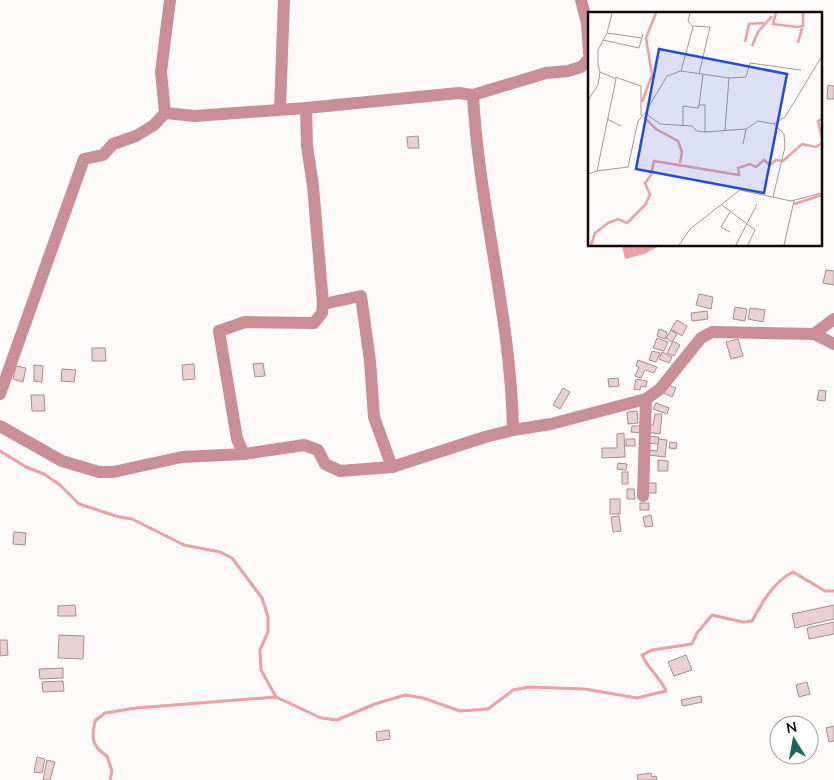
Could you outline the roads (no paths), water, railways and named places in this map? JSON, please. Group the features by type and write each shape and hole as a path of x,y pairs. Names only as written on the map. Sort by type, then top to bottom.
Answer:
{"street":[{"path":"0,394 84,159 103,155 113,144 136,136 154,125 165,113 161,72 170,0"},
{"path":"280,109 284,0"},
{"path":"581,0 587,23 588,38"},
{"path":"165,113 195,116 306,108 459,93 473,95 546,73 568,71 581,67 588,60"},
{"path":"473,95 475,134 509,354 514,430"},
{"path":"244,454 237,439 219,331 245,322 314,323 322,313 323,304 313,186 306,146 306,108"},
{"path":"323,304 360,296 370,360 374,417 392,466"},
{"path":"814,334 834,319"},
{"path":"0,426 62,461 98,472 113,472 182,457 244,454 309,446 318,450 325,464 340,471 392,466 514,430 551,424 646,399 660,389 701,338 712,332 814,334 834,344"},
{"path":"643,496 646,399"}],"waterway":[{"path":"0,451 26,467 44,474 60,485 79,504 119,517 132,519 184,545 220,552 232,558 262,598 268,617 268,632 260,650 261,670 276,697"},
{"path":"110,780 112,771 107,756 98,749 93,737 95,721 105,713 136,708 276,697 321,718 337,720 375,704 405,695 423,698 460,711 488,709 513,690 529,687 585,689 637,698 666,691 642,655 652,650 692,644 697,633 712,615 743,622 752,621 774,587 793,572 825,591 834,591"}]}
